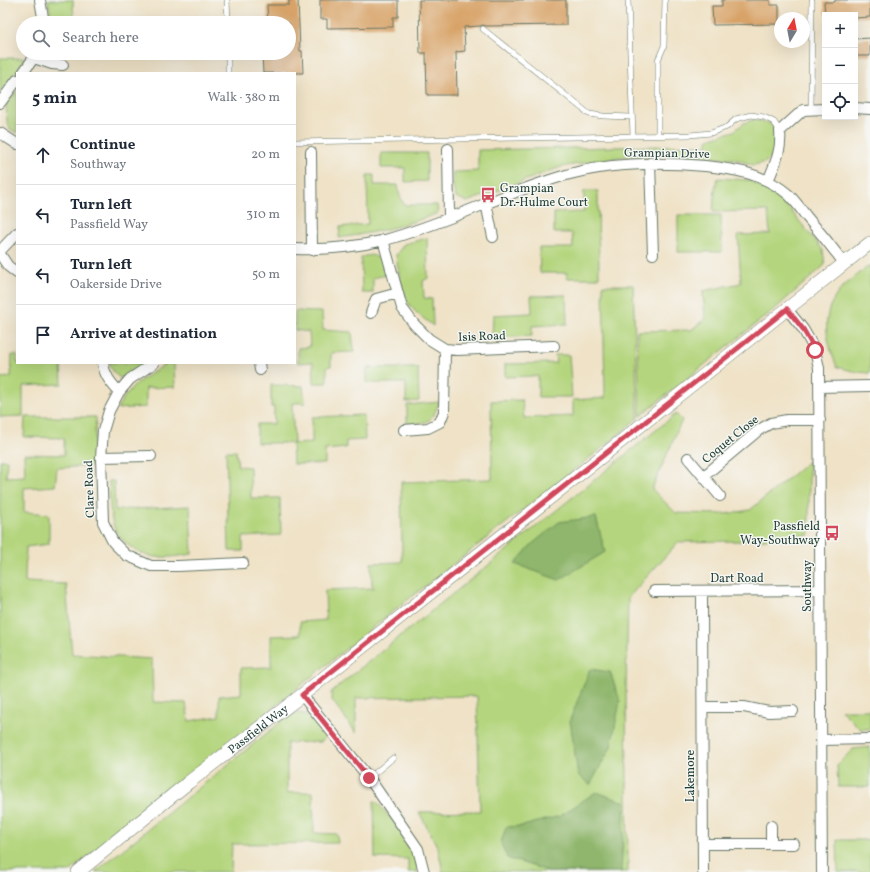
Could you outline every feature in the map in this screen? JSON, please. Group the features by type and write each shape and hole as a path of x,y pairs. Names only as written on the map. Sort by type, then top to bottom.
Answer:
{"street":[{"path":"40,0 43,16"},
{"path":"23,72 31,60"},
{"path":"44,60 52,64 63,65"},
{"path":"0,103 16,81"},
{"path":"858,108 870,108"},
{"path":"768,180 779,154 781,142 780,131 803,110 822,109"},
{"path":"0,132 16,143"},
{"path":"448,149 449,218"},
{"path":"311,152 312,250"},
{"path":"650,164 653,254"},
{"name":"Grampian Drive","path":"296,249 312,250 348,247 383,240 449,218 537,184 571,174 611,165 650,164 689,165 732,169 768,180 789,195 844,263"},
{"path":"486,203 493,237"},
{"path":"0,251 16,234"},
{"name":"Isis Road","path":"383,240 402,308 414,324 429,339 445,349 456,350 554,346"},
{"name":"Passfield Way","path":"78,872 870,243"},
{"path":"0,254 8,266 16,272"},
{"path":"371,313 376,299 398,293"},
{"name":"Southway","path":"787,309 803,329 815,350 819,368 822,872"},
{"path":"404,430 428,428 440,422 444,412 445,349"},
{"path":"103,364 103,370 118,392"},
{"name":"Clare Road","path":"152,364 130,379 118,392 109,411 103,431 101,457 103,522 113,542 126,555 151,566 178,571 243,563"},
{"path":"820,387 870,386"},
{"name":"Coquet Close","path":"704,476 759,430 771,423 787,420 820,420"},
{"path":"101,457 151,456"},
{"path":"688,458 720,496"},
{"name":"Dart Road","path":"654,591 820,590"},
{"name":"Lakemore","path":"702,591 703,872"},
{"path":"302,695 369,778 418,849 424,872"},
{"path":"703,707 744,707 769,712 793,711"},
{"path":"821,740 870,739"},
{"path":"771,826 771,844"},
{"path":"704,844 794,844"}],"lane":[{"path":"227,0 228,16"},
{"path":"628,0 631,118 633,136"},
{"path":"658,136 658,60 664,46 665,0"},
{"path":"811,110 812,0"},
{"path":"483,29 589,114 631,118"},
{"path":"228,60 228,72"},
{"path":"296,142 658,136 711,133 727,127 736,120 751,115 764,117 774,122 780,131"},
{"path":"369,778 393,758"}],"green space":[{"path":"48,0 73,0 74,16 51,16"},
{"path":"0,58 16,58 16,60 25,60 0,94"},
{"path":"16,91 16,132 10,129 7,121 6,104"},
{"path":"753,120 770,123 776,133 777,143 774,154 766,162 754,165 735,159 677,156 628,156 561,167 467,202 456,197 453,188 453,172 478,171 478,150 708,145 708,139 734,131 744,123"},
{"path":"381,153 427,153 427,181 405,182 405,168 381,168"},
{"path":"367,175 374,175 374,185 398,185 399,193 404,205 437,205 438,213 414,222 365,234 339,238 340,227 368,224"},
{"path":"718,178 749,180 770,192 787,206 823,250 825,265 777,307 640,416 637,331 691,330 705,319 703,291 741,283 738,235 770,234 768,211 713,212 715,188"},
{"path":"584,191 598,191 599,278 567,278 567,273 540,273 539,248 573,248 572,233 554,233 554,213 584,212"},
{"path":"678,215 721,215 722,252 678,252"},
{"path":"427,238 428,278 423,281 424,298 432,299 433,326 416,312 408,303 401,282 396,255 404,244"},
{"path":"371,255 375,256 382,262 386,275 373,278 373,293 362,293 361,257"},
{"path":"870,265 870,373 857,372 837,367 827,335 827,325 831,305 836,295 844,286"},
{"path":"603,285 633,285 638,418 606,445 392,612 69,872 0,872 0,460 7,460 6,477 25,476 24,454 64,455 64,438 24,437 25,417 96,417 93,466 57,468 55,486 24,488 24,512 49,514 49,544 26,547 25,582 66,584 72,654 152,659 153,702 186,703 189,721 219,716 219,696 241,694 241,668 271,667 271,636 300,635 300,622 326,620 325,590 374,588 372,585 371,563 402,562 401,482 492,479 491,401 522,400 524,418 573,416 573,400 605,398"},
{"path":"566,295 567,324 532,326 532,336 499,338 495,343 492,338 493,315 532,313 531,296"},
{"path":"296,311 322,312 323,330 352,332 354,352 331,353 331,366 327,367 327,383 314,383 313,362 298,363 298,348 310,347 309,332 296,330"},
{"path":"12,355 16,355 16,364 61,364 62,384 23,386 23,416 0,417 0,378 11,377"},
{"path":"555,355 569,355 572,397 538,397 538,376 505,377 505,364 556,363"},
{"path":"109,364 146,364 127,377 120,378 114,373"},
{"path":"166,364 174,364 175,387 146,388 146,407 117,409 127,393"},
{"path":"367,368 418,368 419,401 406,402 406,383 367,383"},
{"path":"271,385 303,386 305,403 292,403 294,443 257,443 257,424 274,424 274,407 271,407"},
{"path":"439,402 431,418 425,422 407,424 407,405"},
{"path":"676,414 682,420 652,489 676,513 725,514 750,510 809,461 809,535 741,541 678,542 628,598 626,690 628,872 443,872 438,848 419,812 480,811 477,696 356,698 356,733 332,700 331,692"},
{"path":"364,415 365,440 346,441 346,448 325,450 325,464 293,464 292,444 312,443 312,417"},
{"path":"226,451 236,451 238,466 250,467 251,498 280,498 281,535 243,537 243,551 229,551"},
{"path":"109,481 114,481 115,510 190,506 192,554 169,557 148,556 135,550 124,541 113,524 110,508"},
{"path":"596,517 605,552 559,580 515,564 531,545 559,522"},
{"path":"590,669 610,672 620,701 611,747 590,785 578,775 570,720"},
{"path":"841,710 870,710 870,729 860,729"},
{"path":"299,713 308,715 326,736 321,742 287,743 287,793 313,792 314,833 337,834 338,843 232,844 231,872 95,872 283,720 291,714"},
{"path":"870,747 870,787 838,787 837,765 853,749"},
{"path":"596,792 625,802 621,872 547,872 545,870 507,858 501,843 506,827 523,826 560,816"},
{"path":"374,801 376,801 398,827 416,858 418,872 408,872 408,859 375,858"},
{"path":"837,840 870,840 870,872 838,872"}],"building":[{"path":"289,0 298,0 300,51 302,51 303,73 263,72 262,60 296,60 296,16 268,16 267,5 289,5"},
{"path":"320,0 398,0 398,17 393,17 393,27 327,28 327,19 320,19"},
{"path":"419,0 566,0 566,25 483,25 464,27 465,51 456,52 457,95 427,95 426,53 420,53"},
{"path":"722,0 770,0 770,5 779,5 779,12 774,12 774,24 713,25 712,6 722,6"},
{"path":"835,0 870,0 870,17 858,18 858,12 825,12 824,2 835,2"},
{"path":"870,38 870,56 858,56 858,39"}],"place":[{"name":"Grampian Dr.-Hulme Court","path":"488,195"},
{"name":"Passfield Way-Southway","path":"832,533"}],"route":[{"path":"369,778 302,695 787,309 803,329 815,350"}]}
